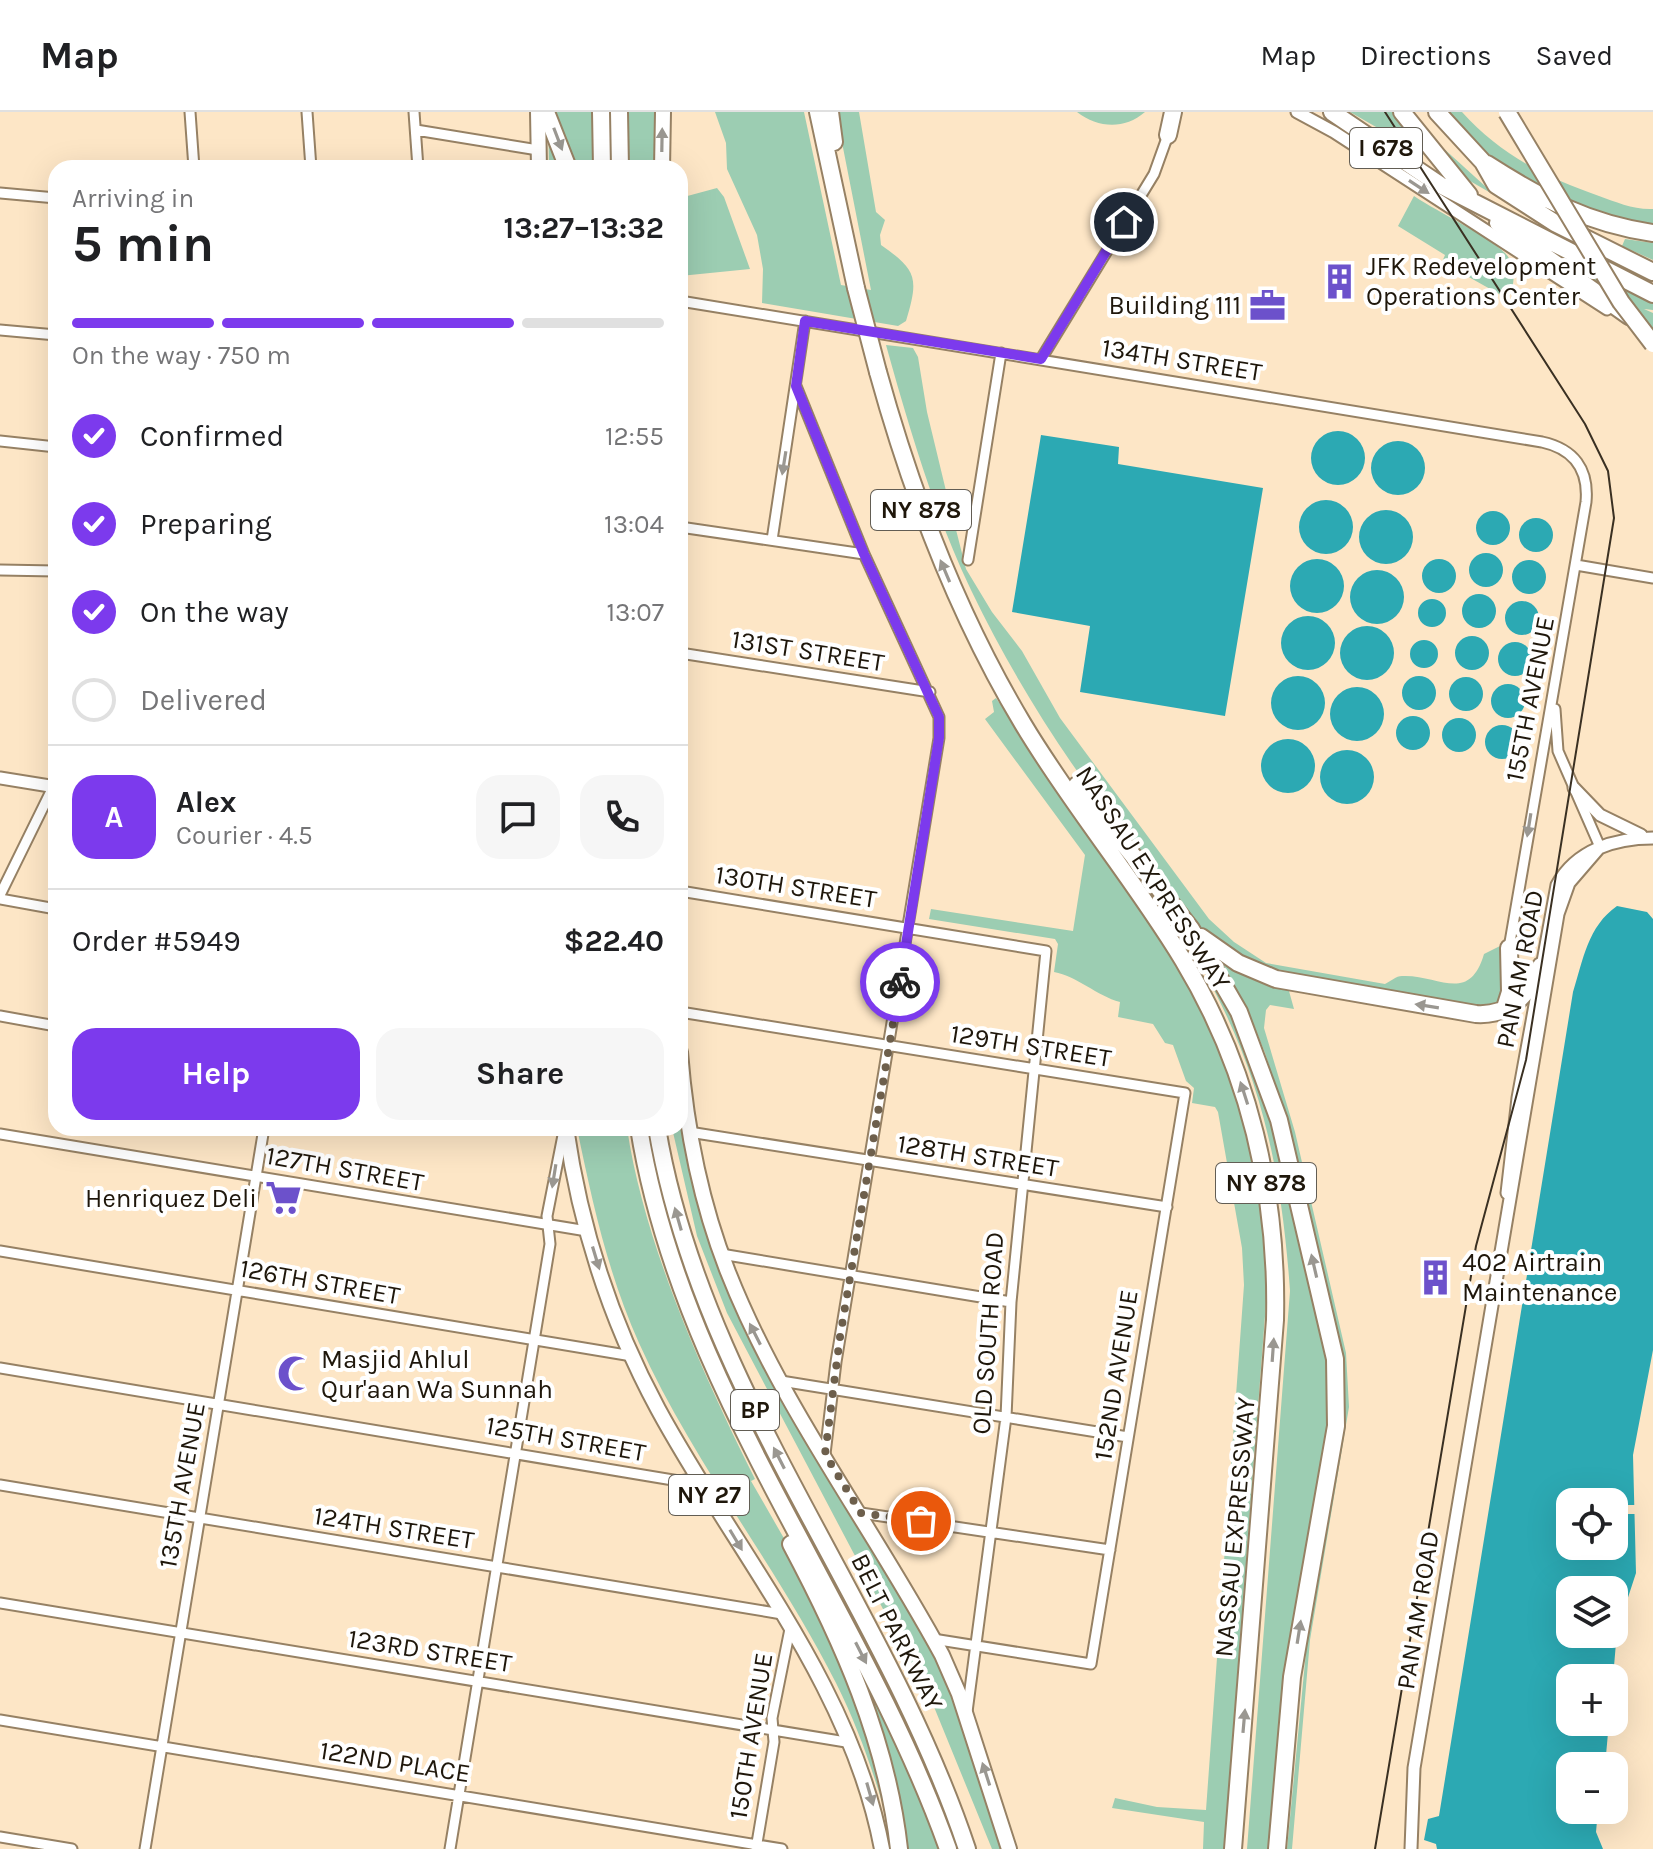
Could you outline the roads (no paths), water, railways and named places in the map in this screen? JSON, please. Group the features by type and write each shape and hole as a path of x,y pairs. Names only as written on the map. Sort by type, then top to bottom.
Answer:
{"highway":[{"path":"546,112 565,160"},
{"path":"601,112 602,160"},
{"path":"619,112 620,160"},
{"name":"NASSAU EXPRESSWAY","path":"818,112 847,253 878,372 926,524 978,642 1023,725 1194,979 1232,1059 1260,1152 1274,1250 1275,1320 1233,1849"},
{"path":"830,112 847,253"},
{"path":"1168,135 1172,112"},
{"name":"I 678","path":"1332,112 1440,185 1473,199 1584,261 1653,294"},
{"path":"1402,112 1473,199"},
{"name":"I 678","path":"1437,112 1483,162 1496,185 1525,205 1653,272"},
{"path":"1507,112 1621,302 1653,340"},
{"path":"1483,162 1559,207 1607,224 1653,233"},
{"path":"1440,185 1617,307 1653,340"},
{"path":"978,642 1093,807 1191,929 1231,994 1274,1102 1337,1373 1336,1426 1292,1677 1277,1849"},
{"path":"1191,929 1238,963 1285,982 1469,1013 1504,1011 1521,999 1541,966"},
{"path":"1504,1011 1510,992 1509,948"},
{"name":"BELT PARKWAY","path":"641,1136 655,1207 672,1262 734,1410 875,1679 922,1782 948,1849"},
{"name":"BELT PARKWAY","path":"659,1136 680,1226 724,1343 924,1739 967,1849"},
{"path":"734,1410 775,1512 819,1598 860,1691 888,1783 899,1849"},
{"path":"924,1739 963,1805 978,1849"}],"main road":[{"path":"538,112 539,160"},
{"path":"662,160 663,112"},
{"path":"688,1123 721,1254 750,1323 933,1639 967,1716 1009,1849"},
{"name":"NY 27","path":"567,1136 587,1231 632,1356 657,1407 831,1698 852,1743 869,1792 882,1849"}],"street":[{"path":"190,112 193,160"},
{"path":"307,112 310,160"},
{"path":"414,112 418,160"},
{"path":"1297,112 1334,132 1653,340"},
{"path":"416,130 538,150"},
{"path":"1041,359 1154,174 1168,135"},
{"path":"0,193 48,197"},
{"name":"134TH STREET","path":"688,302 1542,442 1562,448 1577,460"},
{"path":"772,540 805,321"},
{"path":"0,330 48,334"},
{"path":"968,560 1001,353"},
{"path":"796,386 864,554 939,717 939,738 850,1276 825,1454"},
{"path":"0,441 48,446"},
{"name":"155TH AVENUE","path":"1509,948 1587,494 1585,476 1577,460"},
{"path":"688,528 864,554"},
{"path":"1576,565 1653,578"},
{"path":"0,570 48,571"},
{"name":"131ST STREET","path":"688,654 930,692"},
{"path":"1555,693 1556,743 1600,847 1621,840 1651,838"},
{"path":"0,778 48,784"},
{"path":"1574,788 1600,815 1651,838"},
{"path":"48,799 0,897 48,907"},
{"name":"PAN AM ROAD","path":"1503,1237 1511,1143 1557,885 1572,864 1600,847"},
{"name":"PAN AM ROAD","path":"1411,1849 1414,1768 1503,1237 1517,1175 1558,914 1569,883 1600,847"},
{"name":"130TH STREET","path":"688,892 1046,951"},
{"name":"OLD SOUTH ROAD","path":"967,1716 1006,1417 1011,1302 1046,951"},
{"name":"129TH STREET","path":"688,1013 1185,1093"},
{"path":"0,1016 48,1025"},
{"name":"152ND AVENUE","path":"977,1647 1091,1664 1185,1093"},
{"name":"128TH STREET","path":"689,1132 1167,1207"},
{"name":"127TH STREET","path":"0,1134 587,1231"},
{"name":"135TH AVENUE","path":"145,1849 178,1632 263,1136"},
{"path":"450,1849 550,1244 548,1225 564,1136"},
{"name":"126TH STREET","path":"0,1251 632,1356"},
{"path":"721,1254 1011,1302"},
{"name":"125TH STREET","path":"0,1368 679,1481 699,1478"},
{"path":"781,1381 1128,1437"},
{"name":"124TH STREET","path":"0,1485 782,1614"},
{"path":"861,1513 1110,1550"},
{"name":"123RD STREET","path":"0,1603 852,1743"},
{"name":"150TH AVENUE","path":"757,1847 774,1742 772,1718 790,1629"},
{"path":"933,1639 977,1647"},
{"name":"122ND PLACE","path":"0,1720 782,1849"},
{"path":"0,1837 72,1849"}],"water":[{"path":"1338,431 1357,439 1365,458 1357,477 1338,485 1319,477 1311,458 1319,439"},
{"path":"1041,435 1119,447 1118,464 1263,488 1225,716 1080,692 1090,626 1012,612"},
{"path":"1398,441 1417,449 1425,468 1417,487 1398,495 1379,487 1371,468 1379,449"},
{"path":"1326,500 1345,508 1353,527 1345,546 1326,554 1307,546 1299,527 1307,508"},
{"path":"1386,510 1405,518 1413,537 1405,556 1386,564 1367,556 1359,537 1367,518"},
{"path":"1493,511 1505,516 1510,528 1505,540 1493,545 1481,540 1476,528 1481,516"},
{"path":"1536,518 1548,523 1553,535 1548,547 1536,552 1524,547 1519,535 1524,523"},
{"path":"1486,553 1498,558 1503,570 1498,582 1486,587 1474,582 1469,570 1474,558"},
{"path":"1317,559 1336,567 1344,586 1336,605 1317,613 1298,605 1290,586 1298,567"},
{"path":"1439,559 1451,564 1456,576 1451,588 1439,593 1427,588 1422,576 1427,564"},
{"path":"1529,560 1541,565 1546,577 1541,589 1529,594 1517,589 1512,577 1517,565"},
{"path":"1377,570 1396,578 1404,597 1396,616 1377,624 1358,616 1350,597 1358,578"},
{"path":"1479,594 1491,599 1496,611 1491,623 1479,628 1467,623 1462,611 1467,599"},
{"path":"1432,599 1442,603 1446,613 1442,623 1432,627 1422,623 1418,613 1422,603"},
{"path":"1522,601 1534,606 1539,618 1534,630 1522,635 1510,630 1505,618 1510,606"},
{"path":"1308,616 1327,624 1335,643 1327,662 1308,670 1289,662 1281,643 1289,624"},
{"path":"1367,626 1386,634 1394,653 1386,672 1367,680 1348,672 1340,653 1348,634"},
{"path":"1472,636 1484,641 1489,653 1484,665 1472,670 1460,665 1455,653 1460,641"},
{"path":"1424,640 1434,644 1438,654 1434,664 1424,668 1414,664 1410,654 1414,644"},
{"path":"1515,642 1527,647 1532,659 1527,671 1515,676 1503,671 1498,659 1503,647"},
{"path":"1298,676 1317,684 1325,703 1317,722 1298,730 1279,722 1271,703 1279,684"},
{"path":"1419,676 1431,681 1436,693 1431,705 1419,710 1407,705 1402,693 1407,681"},
{"path":"1466,677 1478,682 1483,694 1478,706 1466,711 1454,706 1449,694 1454,682"},
{"path":"1508,684 1520,689 1525,701 1520,713 1508,718 1496,713 1491,701 1496,689"},
{"path":"1357,687 1376,695 1384,714 1376,733 1357,741 1338,733 1330,714 1338,695"},
{"path":"1413,716 1425,721 1430,733 1425,745 1413,750 1401,745 1396,733 1401,721"},
{"path":"1459,718 1471,723 1476,735 1471,747 1459,752 1447,747 1442,735 1447,723"},
{"path":"1502,725 1514,730 1519,742 1514,754 1502,759 1490,754 1485,742 1490,730"},
{"path":"1288,739 1307,747 1315,766 1307,785 1288,793 1269,785 1261,766 1269,747"},
{"path":"1347,750 1366,758 1374,777 1366,796 1347,804 1328,796 1320,777 1328,758"},
{"path":"1617,906 1647,912 1653,919 1653,1350 1633,1455 1636,1573 1628,1597 1628,1576 1556,1576 1556,1648 1616,1648 1614,1664 1556,1664 1556,1736 1608,1736 1606,1752 1556,1752 1556,1824 1597,1824 1596,1832 1603,1849 1437,1849 1436,1844 1424,1840 1428,1819 1439,1816 1573,992 1588,944 1599,923"}],"tram line":[{"path":"1375,1849 1476,1246 1526,1060 1614,518 1608,471 1585,424 1385,112"}],"place":[{"name":"JFK Redevelopment Operations Center","path":"1340,281"},
{"name":"Building 111","path":"1267,305"},
{"name":"Henriquez Deli","path":"283,1198"},
{"name":"402 Airtrain Maintenance","path":"1436,1277"},
{"name":"Masjid Ahlul Qur'aan Wa Sunnah","path":"295,1374"}]}
